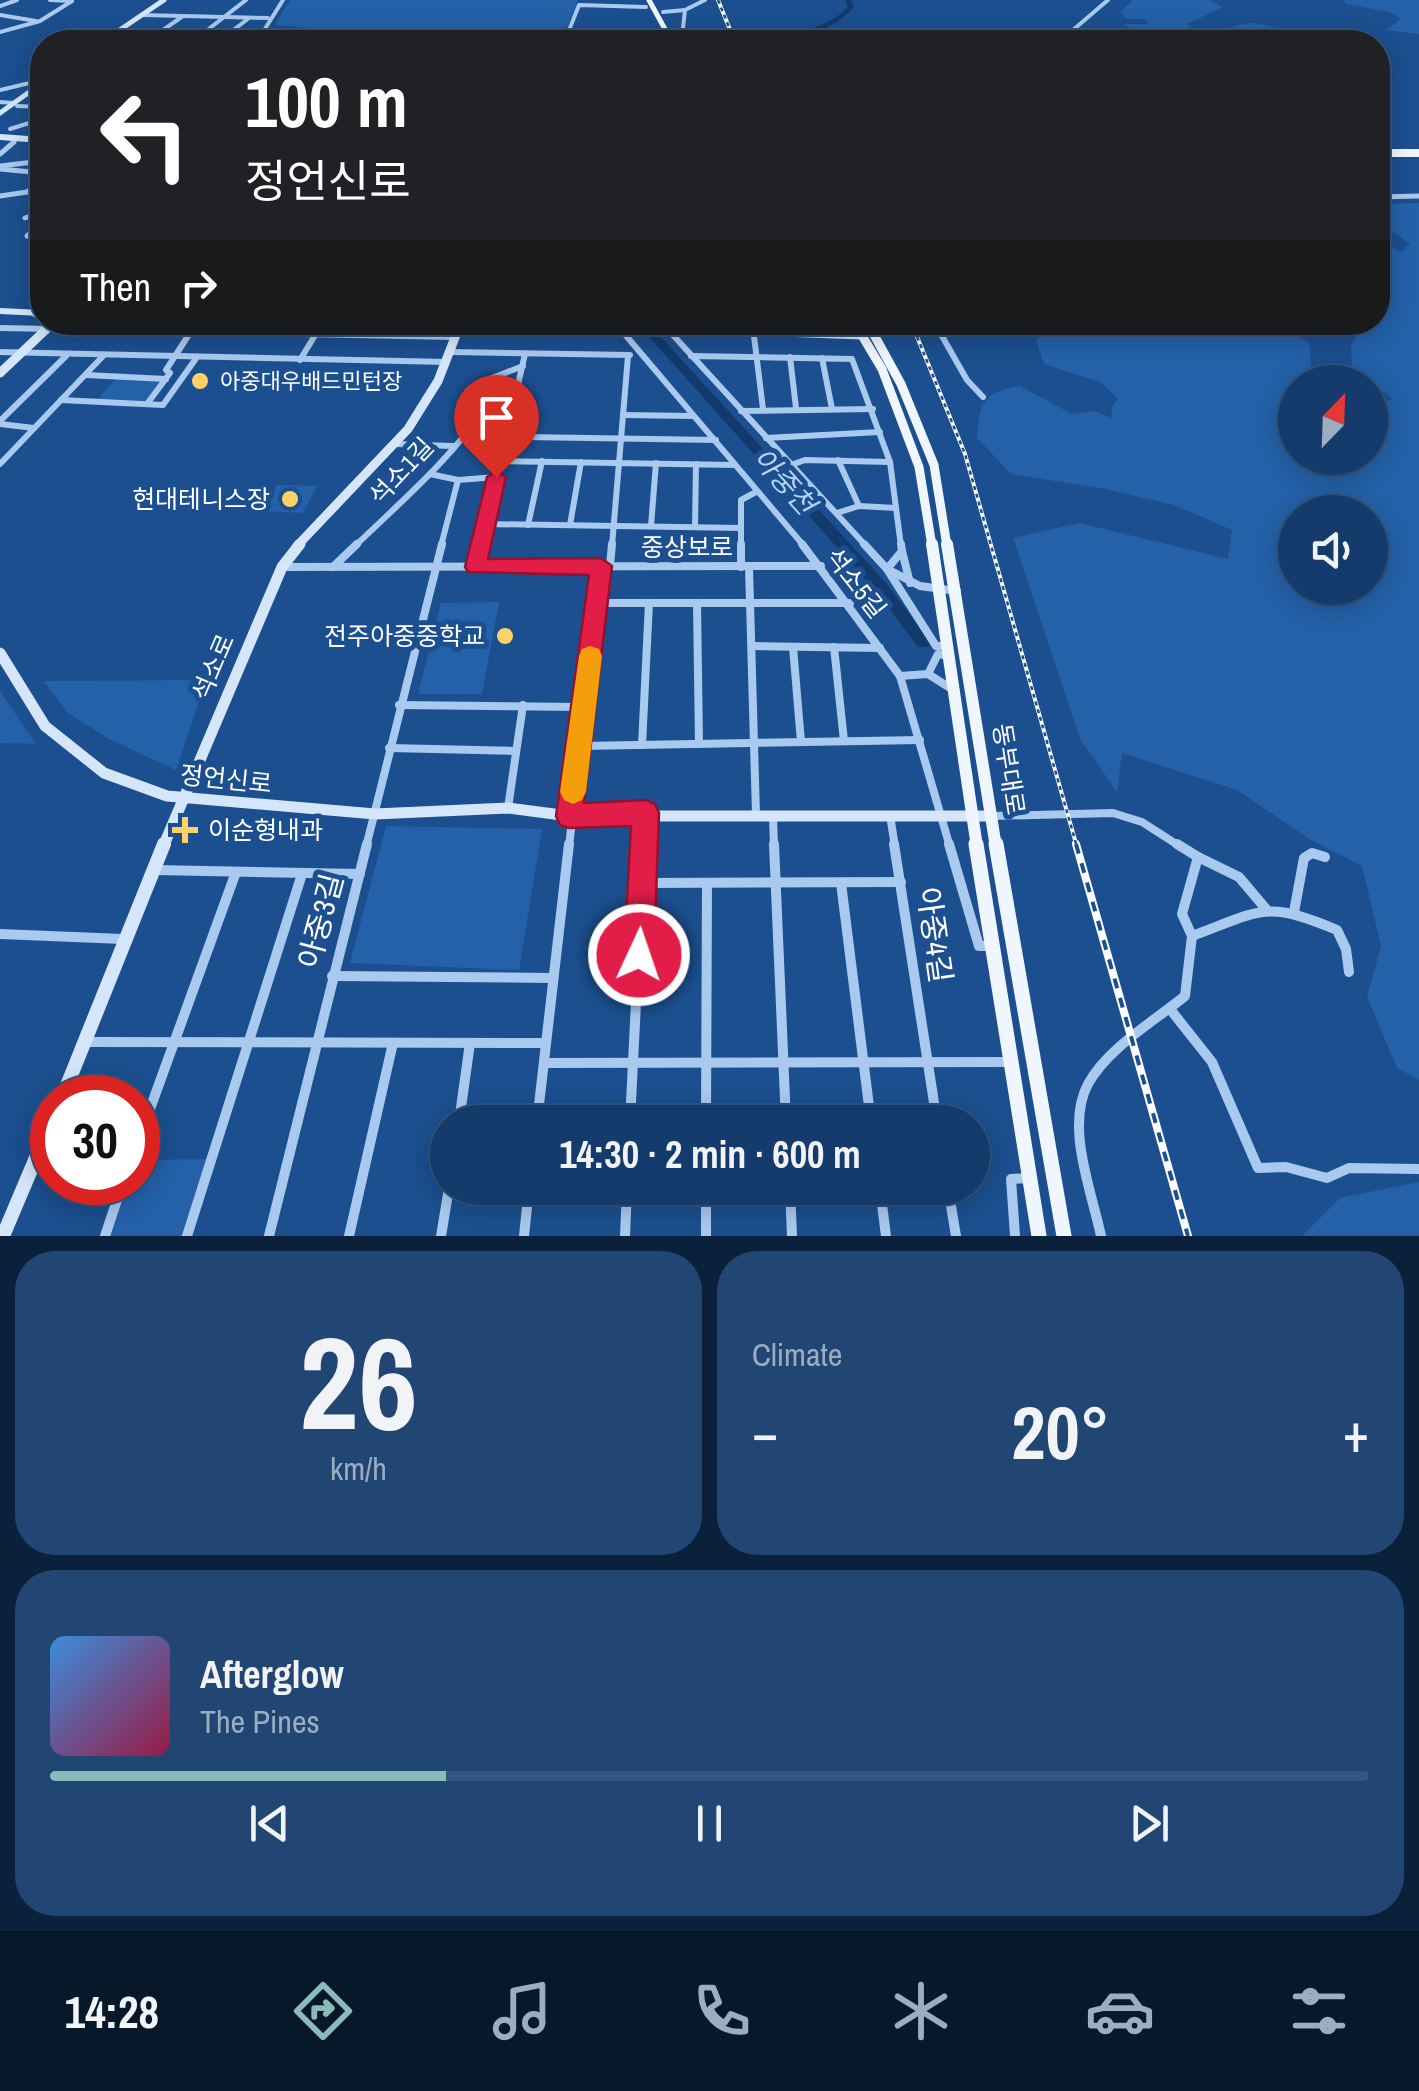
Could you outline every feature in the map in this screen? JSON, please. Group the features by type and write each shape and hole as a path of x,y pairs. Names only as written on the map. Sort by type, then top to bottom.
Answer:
{"main road":[{"path":"646,2 658,30"},
{"path":"646,2 664,30"},
{"path":"1390,152 1419,152"},
{"name":"동부대로","path":"862,335 903,418 920,467 939,590 943,651 956,691 990,946 1039,1236"},
{"name":"동부대로","path":"865,335 902,384 934,465 1064,1236"}],"street":[{"path":"0,6 17,0"},
{"path":"50,0 72,1"},
{"path":"124,30 168,0"},
{"path":"207,30 246,0"},
{"path":"263,30 282,0"},
{"path":"662,12 685,10 705,0"},
{"path":"1072,30 1108,0"},
{"path":"0,32 40,22 72,1"},
{"path":"569,30 579,4 646,2"},
{"path":"683,30 685,10"},
{"path":"0,14 40,22"},
{"path":"146,15 268,18"},
{"path":"163,30 183,16"},
{"path":"235,30 250,18"},
{"path":"0,90 30,86"},
{"path":"0,115 30,93"},
{"path":"0,102 30,106"},
{"path":"10,129 30,123"},
{"path":"0,139 30,141"},
{"path":"0,139 30,142"},
{"path":"0,154 14,142"},
{"path":"0,168 30,163"},
{"path":"0,168 30,174"},
{"path":"0,196 28,192"},
{"path":"1390,197 1419,196"},
{"path":"25,218 30,216"},
{"path":"0,309 30,310"},
{"path":"0,328 30,327"},
{"path":"0,373 40,335"},
{"path":"147,404 170,373 166,370 189,335"},
{"path":"300,360 315,335"},
{"path":"362,335 454,337"},
{"name":"석소5길","path":"626,335 821,566 900,676 979,946 990,946"},
{"path":"670,335 887,570 943,651 928,674"},
{"path":"754,335 763,409"},
{"path":"941,335 967,380 983,397"},
{"name":"석소로","path":"72,1075 123,939 282,567 396,444 426,402 449,357 454,337"},
{"path":"0,352 300,360 525,354 628,356 639,352"},
{"path":"0,464 105,354"},
{"path":"476,567 525,354"},
{"path":"0,423 66,356"},
{"path":"539,1105 569,816 597,603 613,526 628,356"},
{"path":"691,356 852,360 890,462 910,583"},
{"path":"61,400 163,405 198,357"},
{"path":"790,357 796,408"},
{"path":"822,358 832,408"},
{"name":"석소1길","path":"333,567 430,474 452,446 468,436 490,401 482,382 522,366"},
{"path":"85,374 166,379"},
{"path":"740,411 873,409"},
{"path":"623,415 692,416"},
{"path":"0,423 34,428"},
{"path":"766,438 880,432"},
{"path":"468,436 716,440"},
{"path":"396,444 452,446"},
{"path":"791,465 805,460 890,462"},
{"path":"838,460 859,506"},
{"path":"500,461 736,465"},
{"path":"528,525 542,462"},
{"path":"570,525 581,462"},
{"path":"651,526 656,464"},
{"path":"696,464 696,527"},
{"path":"430,474 458,480 496,477"},
{"path":"433,567 458,480"},
{"path":"756,492 742,500 752,646 756,815"},
{"path":"837,513 859,506 896,508"},
{"path":"486,524 742,528"},
{"path":"887,570 902,551"},
{"name":"중상보로","path":"282,567 821,566"},
{"name":"아중3길","path":"269,1236 433,567"},
{"path":"887,570 910,583 957,591"},
{"path":"597,603 850,604"},
{"path":"642,745 649,603"},
{"path":"697,603 700,744"},
{"path":"752,646 880,648"},
{"path":"793,646 801,742"},
{"path":"834,647 844,741"},
{"name":"정언신로","path":"0,654 45,726 104,773 185,799 375,814 508,808 569,816 991,816"},
{"path":"900,676 928,674 956,691"},
{"path":"399,705 584,707"},
{"path":"508,808 523,705"},
{"path":"580,746 920,740"},
{"path":"388,748 516,750"},
{"path":"631,1105 646,813"},
{"path":"991,816 1113,813 1142,822 1239,878 1266,909"},
{"name":"아중4길","path":"890,814 934,1105"},
{"path":"773,816 785,1105"},
{"path":"1294,912 1304,858 1312,854 1325,857"},
{"path":"1101,1236 1082,1142 1081,1110 1086,1087 1184,996 1192,936 1182,914 1198,857"},
{"path":"154,870 360,874"},
{"path":"160,1080 236,872"},
{"name":"아중3길","path":"187,1236 302,874"},
{"path":"642,883 901,882"},
{"path":"706,1105 707,883"},
{"path":"841,883 869,1105"},
{"path":"1192,936 1266,909 1294,912 1337,930 1346,949 1348,972"},
{"path":"0,934 123,939"},
{"path":"332,976 553,978"},
{"path":"1170,1009 1191,1027 1238,1112 1258,1168 1286,1167 1327,1178 1349,1168 1419,1169"},
{"path":"86,1042 545,1043"},
{"path":"461,1105 470,1042"},
{"path":"349,1236 394,1043"},
{"path":"544,1064 1010,1062"},
{"path":"3,1236 30,1172"},
{"path":"1015,1236 1011,1179 1028,1178"},
{"path":"105,1236 115,1205"},
{"path":"442,1236 447,1205"},
{"path":"524,1236 527,1205"},
{"path":"625,1236 626,1205"},
{"path":"706,1205 706,1236"},
{"path":"791,1205 792,1236"},
{"path":"882,1205 886,1236"},
{"path":"951,1205 956,1236"}],"shaded area":[{"path":"290,0 578,0 567,27 556,30 327,30 275,25"},
{"path":"1133,0 1209,0 1223,7 1187,24 1196,30 1134,30 1123,24 1148,24 1146,19 1127,19 1120,12"},
{"path":"1344,0 1419,0 1419,34 1385,30 1401,19 1389,12 1346,4"},
{"path":"1250,23 1275,27 1269,30 1220,30"},
{"path":"1419,203 1419,1080 1397,1068 1367,997 1381,946 1362,866 1311,840 1237,790 1122,753 1117,792 1080,739 1013,538 1080,523 1228,559 1232,530 1174,505 1011,474 977,438 985,401 998,392 1020,386 1072,414 1095,411 1111,418 1118,399 1100,382 1044,364 1036,340 1041,335 1296,335 1309,343 1311,365 1278,365 1278,475 1388,475 1388,401 1392,399 1388,396 1388,365 1352,365 1351,346 1357,335 1390,335 1390,246 1401,252 1410,244 1390,229 1390,204"},
{"path":"116,378 164,380 147,401 98,399"},
{"name":"현대테니스장","path":"277,485 317,486 303,513 263,511"},
{"path":"499,602 482,694 418,694 441,603"},
{"path":"206,680 176,770 109,739 68,713 43,681"},
{"path":"0,691 36,744 0,743"},
{"path":"386,826 542,829 519,970 350,963"},
{"path":"211,1159 187,1236 105,1236 116,1205 160,1205 160,1160"},
{"path":"1419,1182 1419,1236 1302,1236 1340,1198"}],"waterway":[{"name":"아중천","path":"814,30 844,15 851,7 848,0"},
{"name":"아중천","path":"653,335 881,587 923,643"}],"railway":[{"path":"718,0 730,30"},
{"path":"916,335 965,454 1077,847"},
{"path":"1076,844 1188,1236"}],"slow traffic":[{"path":"573,792 590,656"}],"place":[{"name":"아중대우배드민턴장","path":"200,381"},
{"name":"현대테니스장","path":"290,499"},
{"name":"전주아중중학교","path":"505,636"},
{"name":"이순형내과","path":"185,830"}],"route":[{"path":"496,477 476,567 601,566 569,816 646,813 639,955"}]}
